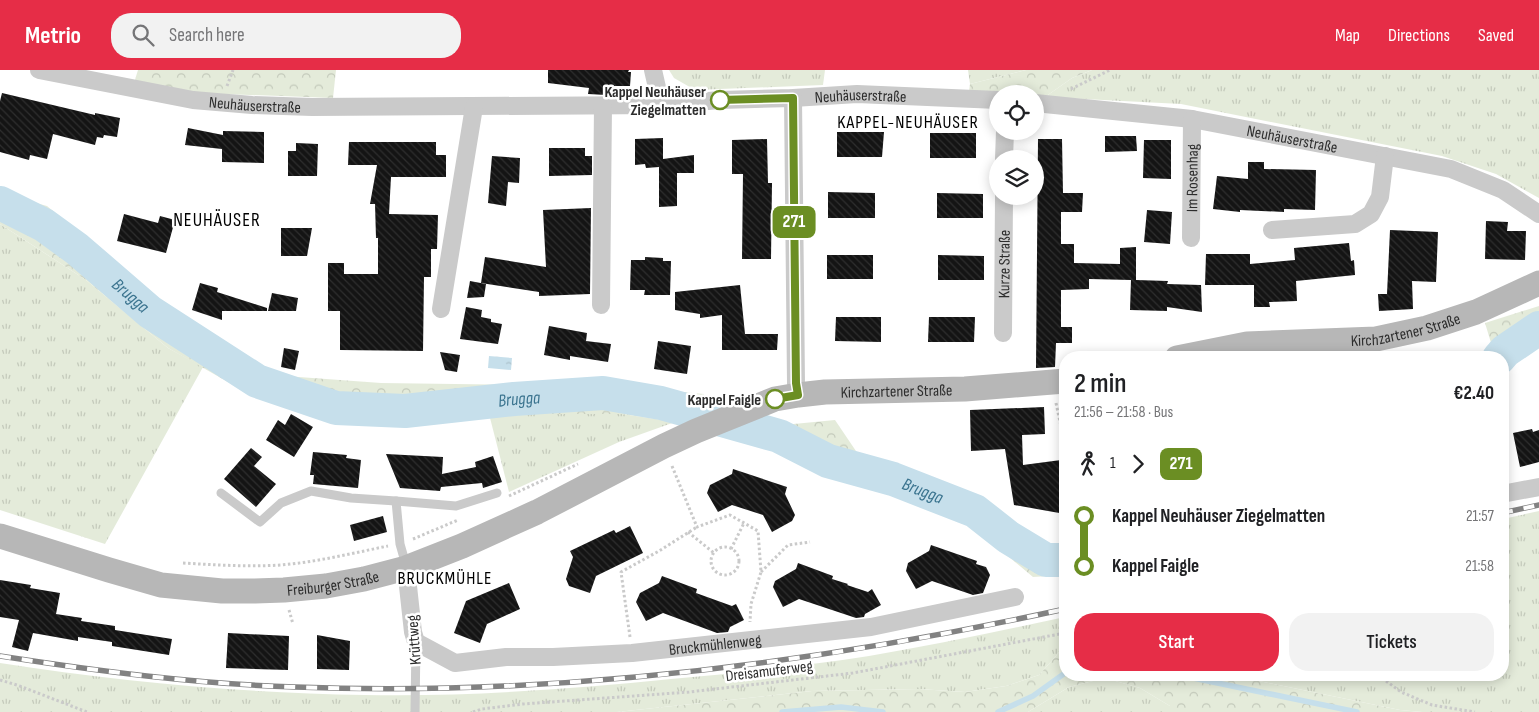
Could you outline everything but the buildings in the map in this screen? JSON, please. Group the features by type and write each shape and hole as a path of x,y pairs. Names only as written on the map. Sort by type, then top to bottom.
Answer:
{"street":[{"name":"Neuhäuserstraße","path":"39,70 193,100 329,108 603,106 857,94 989,100"},
{"path":"653,70 661,104"},
{"path":"793,98 796,383 798,395"},
{"name":"Neuhäuserstraße","path":"1044,103 1192,119 1451,168 1503,190 1539,214"},
{"path":"601,304 603,106"},
{"path":"441,309 474,107"},
{"name":"Im Rosenhag","path":"1191,238 1192,119"},
{"path":"1272,230 1355,224 1371,214 1380,197 1385,156"},
{"name":"Kurze Straße","path":"1004,205 1004,333"},
{"name":"Kirchzartener Straße","path":"1212,351 1248,344 1376,339 1427,328 1476,312 1539,283"},
{"name":"Kirchzartener Straße","path":"730,417 764,402 825,392 966,389 1058,382"},
{"name":"Freiburger Straße","path":"0,536 162,585 186,588 222,591 284,590 364,580 406,568 462,546 536,512 664,446 730,417"},
{"path":"1509,493 1539,487"},
{"name":"Krüttweg","path":"406,568 413,632 416,642"},
{"name":"Bruckmühlenweg","path":"416,642 456,663 506,657 632,653 871,627 1015,597"}],"lane":[{"path":"221,493 260,522 281,503 311,491 351,498 456,506 500,496"},
{"path":"396,500 400,544 406,568"},
{"name":"Krüttweg","path":"415,712 416,642"}],"path":[{"path":"225,94 233,70"},
{"path":"1054,104 1074,87 1110,70"},
{"path":"664,446 697,527"},
{"path":"500,496 582,462"},
{"path":"632,653 621,572 697,527 730,515 758,531 761,572 751,604 749,640"},
{"path":"174,563 228,566 281,565 327,558 400,544 461,519"},
{"path":"731,548 744,523"},
{"path":"688,532 714,553"},
{"path":"761,572 788,545 810,542"},
{"path":"722,548 731,548 737,554 739,562 735,570 727,574 718,573 712,566 711,561 714,553 722,548"},
{"path":"290,611 293,624"},
{"name":"Dreisamuferweg","path":"473,712 482,709 523,704 689,692 853,673 1059,634"},
{"path":"0,680 87,712"},
{"path":"1386,681 1401,692 1432,705 1475,712"}],"green space":[{"path":"138,70 336,70 333,98 198,93 134,83"},
{"path":"669,70 825,70 823,85 695,90 674,78"},
{"path":"968,70 1026,70 970,84"},
{"path":"1026,70 1092,70 1072,78 1045,97 1044,85 989,85 989,93 969,91 970,84"},
{"path":"1092,70 1539,70 1539,198 1496,174 1442,156 1181,104 1045,97 1072,78"},
{"path":"0,193 47,206 174,312 240,352 260,367 285,376 381,383 615,386 704,394 705,409 675,422 623,414 489,414 425,422 374,423 333,416 274,401 228,382 168,348 86,280 0,224"},
{"path":"0,224 86,280 168,348 203,367 105,544 0,510"},
{"path":"1539,306 1539,345 1509,369 1509,351 1487,351 1492,346 1485,323"},
{"path":"489,414 623,414 675,422 619,442 509,492"},
{"path":"835,420 860,457 949,486 1051,553 1059,554 1059,575 1033,577 942,501 852,478 754,441 740,439 773,426"},
{"path":"1539,511 1539,712 1422,712 1400,710 1259,681 1509,681 1509,518"},
{"path":"1059,618 1059,652 1039,675 1006,686 965,692 919,689 812,691 617,712 0,712 0,663 136,681 273,692 365,695 480,693 633,683 746,672 869,656"},
{"path":"1059,652 1059,681 1093,681 1069,687 1028,712 617,712 812,691 919,689 965,692 1006,686 1039,675"},
{"path":"1093,681 1116,681 1140,688 1170,706 1170,712 1028,712 1069,687"},
{"path":"1116,681 1259,681 1400,710 1422,712 1170,712 1170,706 1140,688"}],"water":[{"path":"489,356 512,358 511,370 488,368"}],"waterway":[{"name":"Brugga","path":"0,203 44,225 77,249 150,312 257,381 336,408 405,411 514,399 603,393 661,403 779,436 828,461 893,479 975,511 1008,537 1046,560 1059,560"},
{"name":"Brugga","path":"1505,351 1539,328"},
{"path":"998,712 1033,696 1059,677"},
{"path":"1208,681 1357,712"},
{"path":"782,712 841,707 883,712"}],"railway":[{"path":"1509,511 1539,505"},
{"path":"0,656 73,667 221,683 392,689 488,687 585,681 779,660 875,646 1059,610"}],"bus line":[{"name":"271","path":"720,100 793,98 796,383 798,395 775,399"}],"place":[{"name":"Kappel Neuhäuser Ziegelmatten","path":"720,100"},
{"name":"Kappel Faigle","path":"775,399"}],"district":[{"name":"KAPPEL-NEUHÄUSER","path":"908,122"},
{"name":"NEUHÄUSER","path":"217,219"},
{"name":"BRUCKMÜHLE","path":"445,578"}]}
